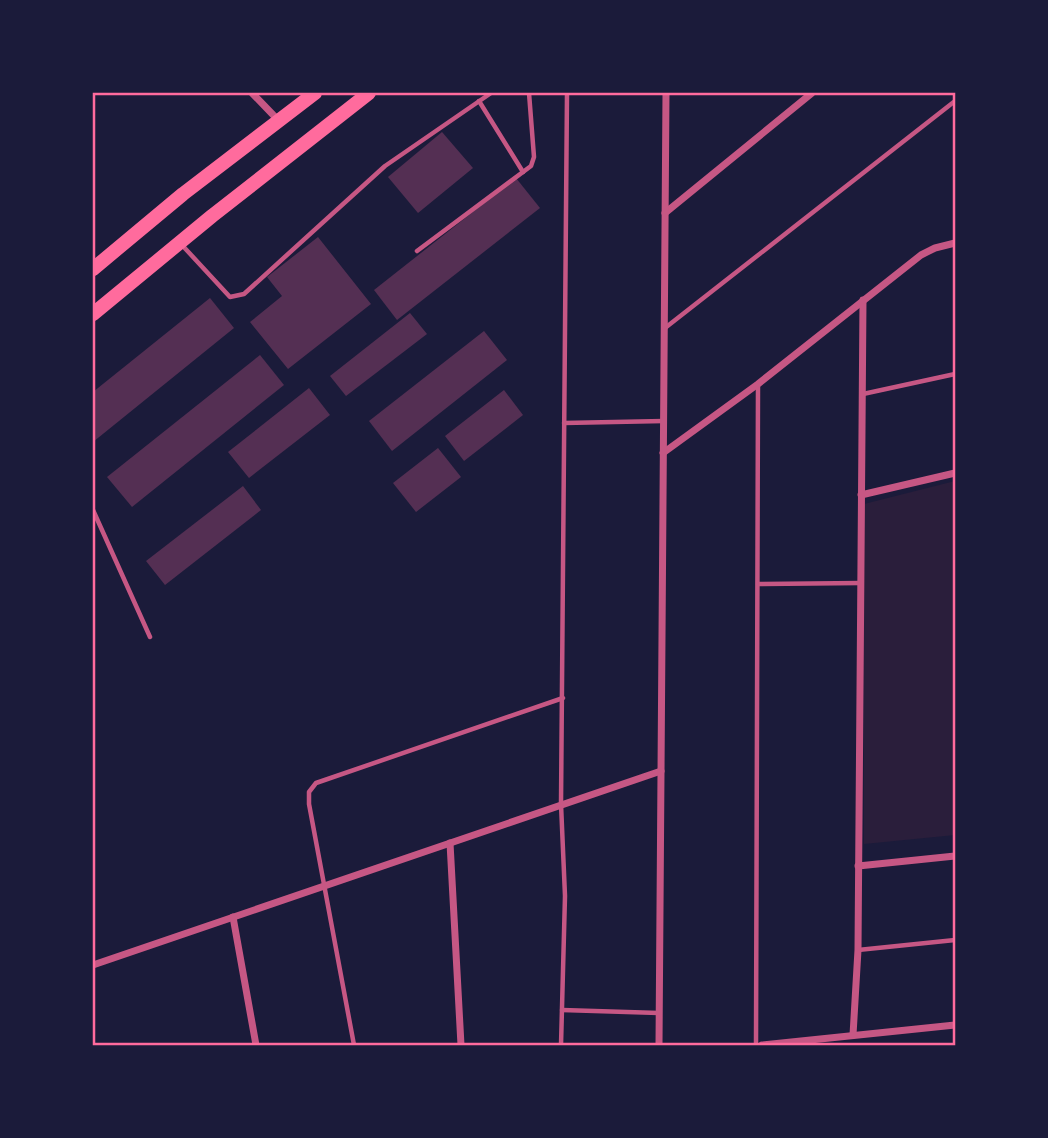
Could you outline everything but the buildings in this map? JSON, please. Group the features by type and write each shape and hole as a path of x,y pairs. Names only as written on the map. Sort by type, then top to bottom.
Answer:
{"main road":[{"path":"93,269 183,194 315,93"},
{"path":"93,314 369,93"}],"street":[{"path":"252,93 279,121"},
{"path":"659,1045 666,93"},
{"path":"665,213 812,93"},
{"path":"663,453 758,384 921,255 955,243"},
{"path":"853,1035 858,950 863,300"},
{"path":"861,495 955,473"},
{"path":"93,965 661,771"},
{"path":"450,843 461,1045"},
{"path":"858,866 955,856"},
{"path":"233,917 256,1045"},
{"path":"762,1045 955,1025"}],"lane":[{"path":"179,243 230,297 244,294 385,166 491,93"},
{"path":"417,251 531,166 534,157 528,93"},
{"path":"561,1045 565,896 561,804 567,93"},
{"path":"479,101 523,172"},
{"path":"664,328 955,101"},
{"path":"862,394 955,374"},
{"path":"756,1045 758,384"},
{"path":"564,423 664,421"},
{"path":"93,510 150,637"},
{"path":"758,584 860,583"},
{"path":"354,1045 309,804 309,792 316,783 563,698"},
{"path":"858,950 955,940"},
{"path":"562,1010 659,1013"}],"shaded area":[{"path":"955,481 955,835 864,844 864,504"}]}
